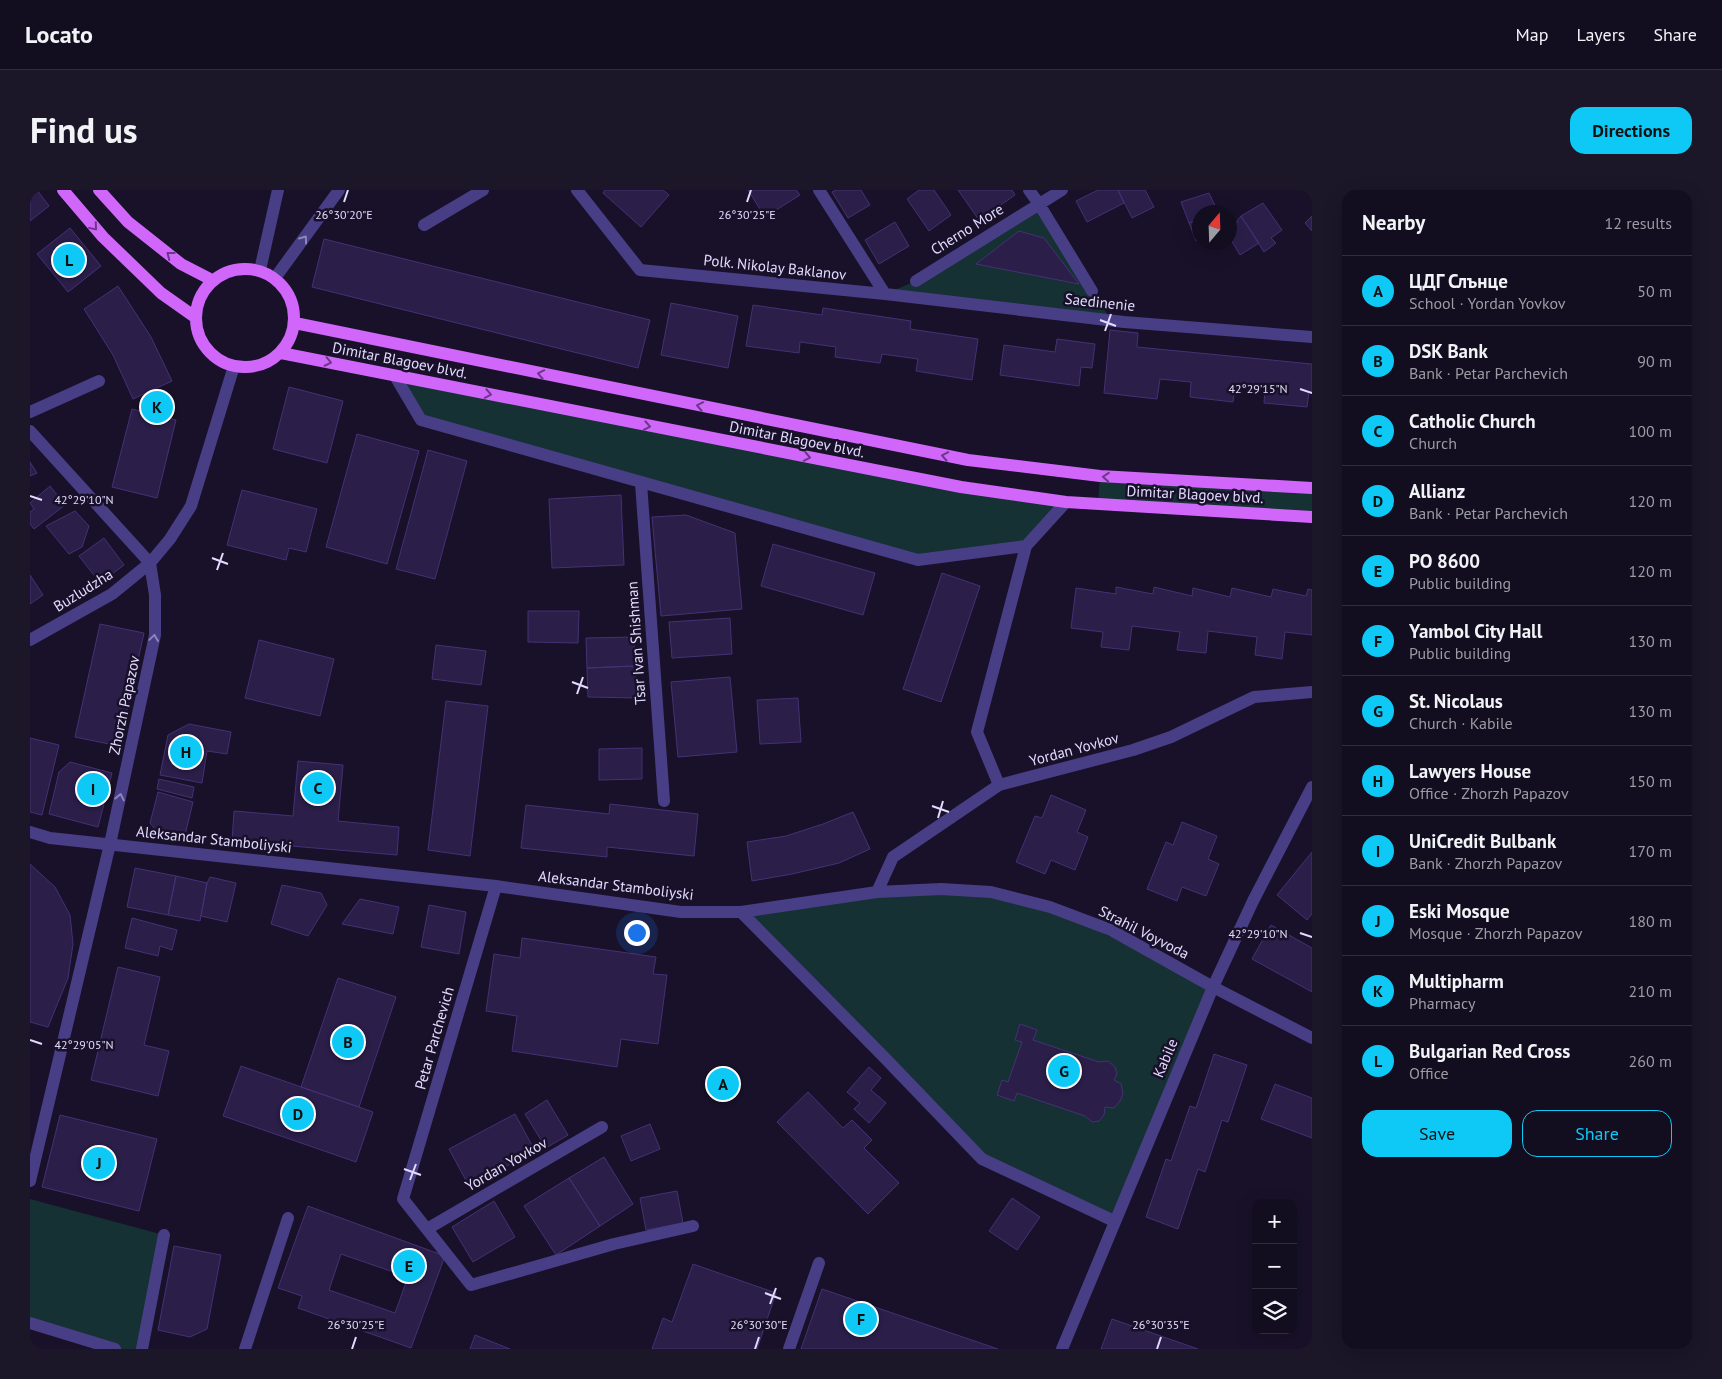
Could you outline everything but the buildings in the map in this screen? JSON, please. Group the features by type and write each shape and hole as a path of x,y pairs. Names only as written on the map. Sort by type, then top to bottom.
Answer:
{"main road":[{"path":"63,190 103,237 161,293 195,317"},
{"path":"100,190 128,222 181,264 212,280"},
{"path":"244,268 260,270 275,278 287,290 294,306 295,322 290,339 281,353 267,362 250,367 234,366 218,360 206,348 198,333 195,317 197,303 203,290 212,280 227,271 244,268"},
{"name":"Dimitar Blagoev blvd.","path":"295,322 968,460 1100,476 1312,488"},
{"name":"Dimitar Blagoev blvd.","path":"281,353 961,487 1066,502 1312,517"}],"street":[{"path":"260,270 278,190"},
{"path":"275,278 339,190"},
{"path":"424,225 483,190"},
{"name":"Polk. Nikolay Baklanov","path":"818,190 885,294"},
{"name":"Saedinenie","path":"1029,190 1092,291"},
{"name":"Cherno More","path":"916,281 1062,190"},
{"name":"Polk. Nikolay Baklanov","path":"581,192 640,270 885,294"},
{"name":"Saedinenie","path":"885,294 1124,322 1312,337"},
{"path":"30,431 150,563 170,539 191,506 234,366"},
{"path":"395,376 420,420 918,560 1026,546"},
{"path":"30,412 99,381"},
{"name":"Tsar Ivan Shishman","path":"641,482 664,801"},
{"path":"999,785 977,732 1026,546 1066,502"},
{"name":"Buzludzha","path":"30,640 112,594 150,563"},
{"name":"Zhorzh Papazov","path":"30,1181 110,844 155,635 154,595 150,563"},
{"name":"Yordan Yovkov","path":"878,892 893,856 999,785 1133,750 1171,737 1254,697 1312,692"},
{"name":"Kabile","path":"1063,1345 1213,987 1253,901 1312,787"},
{"name":"Aleksandar Stamboliyski","path":"30,832 50,838 496,886 681,912 740,912"},
{"name":"Petar Parchevich","path":"426,1229 403,1199 496,886"},
{"name":"Strahil Voyvoda","path":"740,912 878,892 941,889 991,892 1050,907 1110,930 1213,987 1312,1038"},
{"path":"740,912 982,1159 1114,1221"},
{"name":"Yordan Yovkov","path":"426,1229 602,1127"},
{"path":"245,1349 288,1218"},
{"path":"426,1229 471,1285 614,1244 693,1226"},
{"path":"142,1349 164,1235"},
{"path":"789,1349 819,1262"},
{"path":"30,1323 110,1348"}],"green space":[{"path":"1039,204 1111,320 885,294 916,281"},
{"path":"395,376 1066,502 1026,546 918,560 421,420"},
{"path":"1100,476 1312,488 1312,517 1098,505"},
{"path":"941,889 1050,907 1213,987 1114,1221 982,1159 741,912"},
{"path":"30,1199 164,1235 142,1349 108,1349 30,1323"}],"place":[{"name":"Bulgarian Red Cross","path":"69,260"},
{"name":"Multipharm","path":"157,407"},
{"name":"Lawyers House","path":"186,752"},
{"name":"Catholic Church","path":"318,788"},
{"name":"UniCredit Bulbank","path":"93,789"},
{"name":"DSK Bank","path":"348,1042"},
{"name":"St. Nicolaus","path":"1064,1071"},
{"name":"ЦДГ Слънце","path":"723,1084"},
{"name":"Allianz","path":"298,1114"},
{"name":"Eski Mosque","path":"99,1163"},
{"name":"PO 8600","path":"409,1266"},
{"name":"Yambol City Hall","path":"861,1319"}]}
